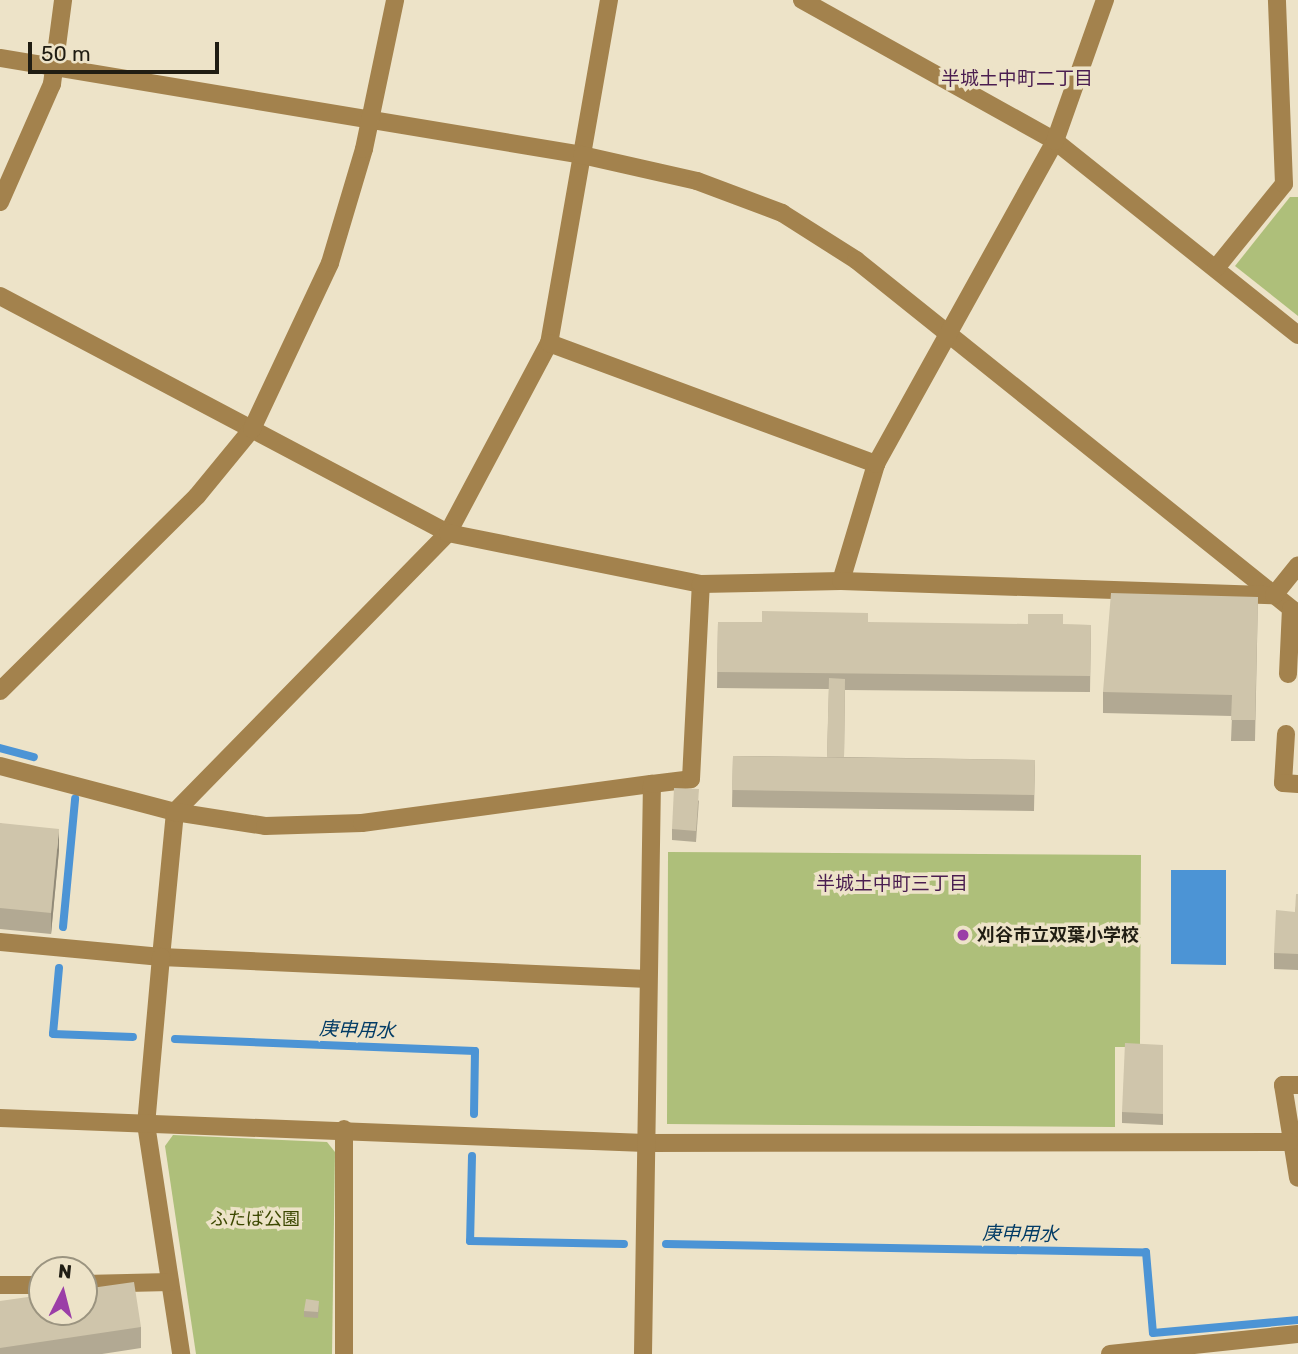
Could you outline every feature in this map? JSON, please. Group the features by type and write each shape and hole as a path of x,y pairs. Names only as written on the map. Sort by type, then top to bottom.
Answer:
{"street":[{"path":"0,202 56,67 63,0"},
{"path":"0,691 197,496 251,429 330,263 372,116 395,0"},
{"path":"181,1354 146,1124 175,812 448,533 549,343 609,0"},
{"path":"802,0 1055,141 1298,335"},
{"path":"841,581 876,464 951,337 1055,141 1105,0"},
{"path":"1216,268 1291,183 1277,0"},
{"path":"0,58 372,116 582,155 696,181 782,213 856,260 1295,612 1288,674"},
{"path":"0,296 448,533 701,584 841,581 1274,595"},
{"path":"549,343 876,464"},
{"path":"1274,595 1298,565"},
{"path":"0,766 175,812 265,826 362,823 691,779 701,584"},
{"path":"1286,734 1283,783 1298,784"},
{"path":"643,1354 652,784"},
{"path":"0,942 162,957 648,979"},
{"path":"1298,1085 1283,1086 1289,1142 1298,1178"},
{"path":"0,1118 344,1129 646,1143 1289,1142"},
{"path":"344,1129 344,1354"},
{"path":"98,1284 170,1282"},
{"path":"0,1285 28,1285"},
{"path":"1110,1354 1298,1334"}],"green space":[{"path":"1290,197 1298,197 1298,316 1235,266"},
{"path":"668,852 1141,855 1140,1047 1115,1047 1115,1127 667,1124"},
{"name":"ふたば公園","path":"173,1135 327,1142 335,1152 332,1354 196,1354 165,1146"}],"water":[{"path":"1171,870 1226,870 1226,965 1171,964"}],"building":[{"path":"1111,593 1258,597 1255,720 1231,720 1232,695 1103,692"},
{"path":"762,611 868,613 868,622 1028,624 1028,614 1063,614 1063,624 1091,625 1090,676 717,672 718,622 762,622"},
{"path":"829,678 845,679 844,757 827,757"},
{"path":"733,756 1035,760 1034,795 732,790"},
{"path":"674,788 699,789 696,831 672,829"},
{"path":"0,823 59,829 51,913 0,908"},
{"path":"1296,894 1298,954 1274,953 1276,910 1295,912"},
{"path":"1125,1043 1163,1045 1163,1114 1122,1112"},
{"path":"134,1282 141,1327 0,1348 0,1301 28,1297 28,1326 98,1326 98,1287"},
{"path":"306,1299 319,1301 318,1312 304,1311"}],"waterway":[{"name":"庚申用水","path":"0,748 34,757"},
{"name":"庚申用水","path":"63,927 75,799"},
{"name":"庚申用水","path":"59,968 53,1034 133,1037"},
{"name":"庚申用水","path":"175,1039 475,1051 474,1114"},
{"name":"庚申用水","path":"472,1156 470,1241 624,1244"},
{"name":"庚申用水","path":"666,1244 1146,1252 1153,1333 1298,1320"}],"place":[{"name":"刈谷市立双葉小学校","path":"963,935"}],"district":[{"name":"半城土中町二丁目","path":"1017,79"},
{"name":"半城土中町三丁目","path":"892,884"}]}
